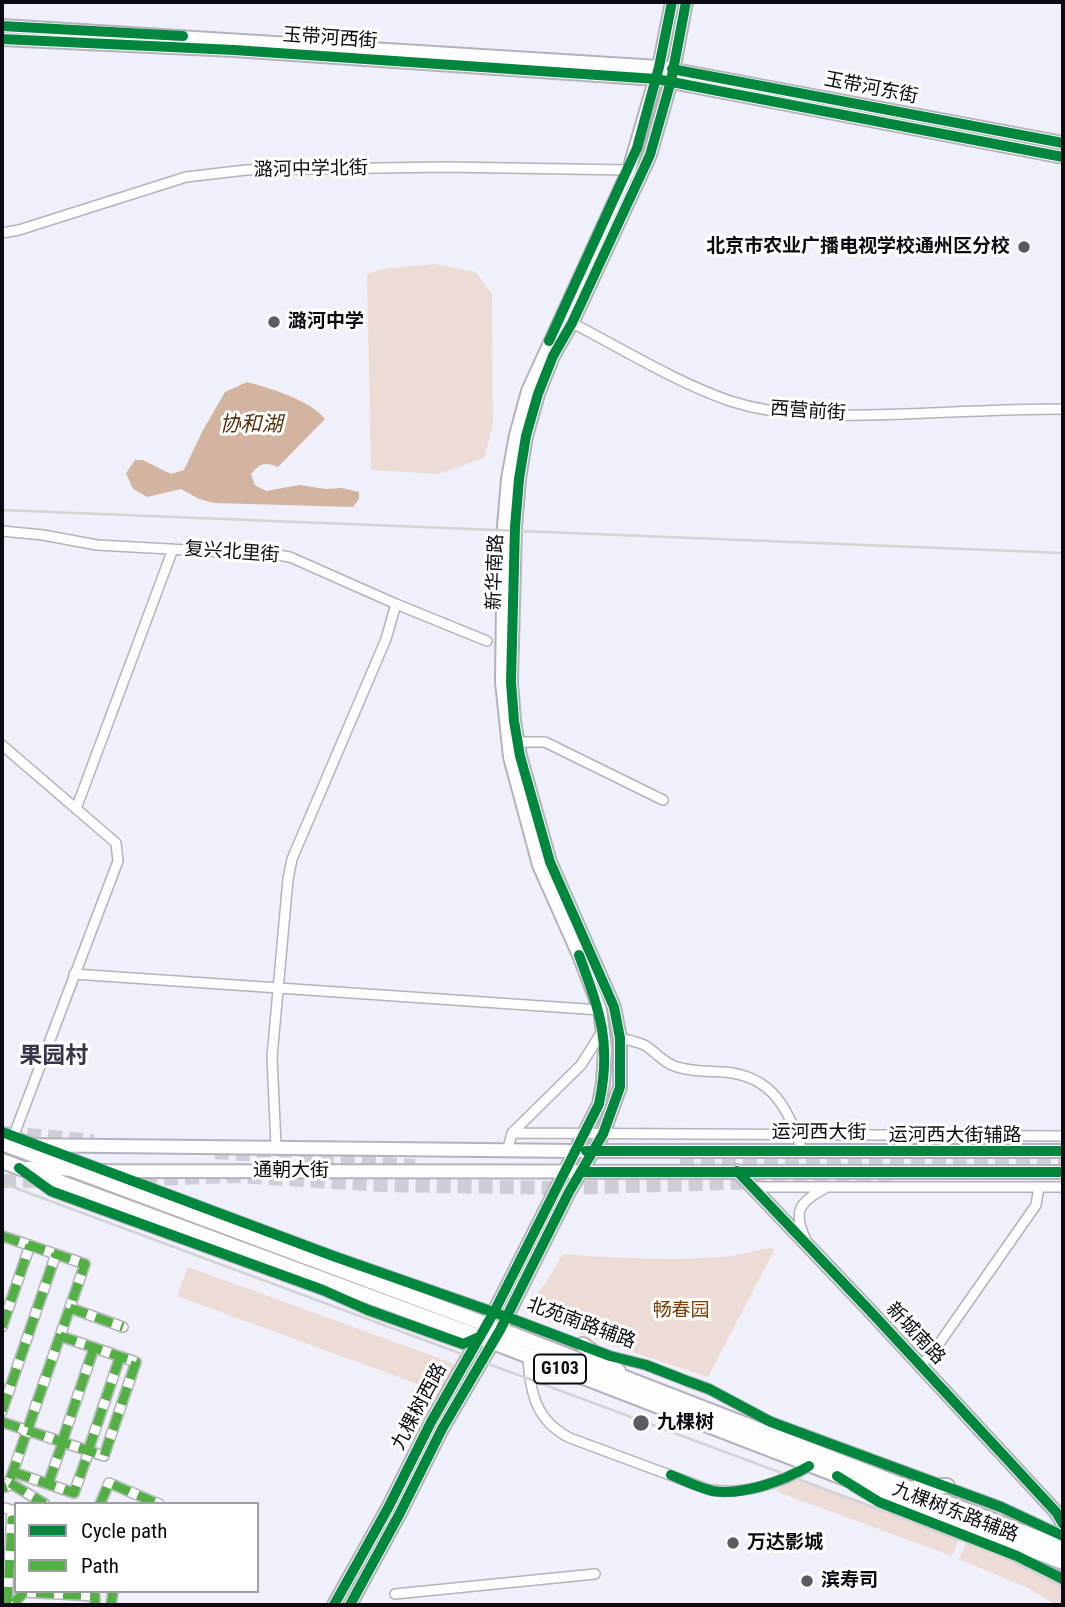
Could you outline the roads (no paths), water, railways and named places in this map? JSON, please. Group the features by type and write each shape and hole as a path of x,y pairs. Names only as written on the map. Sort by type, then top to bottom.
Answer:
{"highway":[{"name":"G103","path":"7,1142 1063,1548"},
{"name":"G103","path":"2,1161 294,1268 494,1327 528,1357 1063,1562"},
{"path":"294,1268 323,1290"},
{"path":"583,1345 633,1382"},
{"path":"905,1486 947,1486"}],"main road":[{"name":"新华南路","path":"592,1150 603,1134 620,1087 620,1038 614,1007 550,862 517,742 511,682 511,629 519,479 526,436 553,356 572,323 650,155 665,74 672,2"},
{"name":"新华南路","path":"575,1150 599,1104 603,1083 604,1029 600,1010 579,955 539,865 510,757 502,682 504,526 510,468 528,391 629,170 665,74 685,2"},
{"name":"玉带河西街","path":"2,26 665,74"},
{"name":"玉带河西街","path":"2,39 665,74"},
{"name":"玉带河东街","path":"665,74 1063,143"},
{"name":"玉带河东街","path":"665,74 1063,157"},
{"name":"通朝大街","path":"7,1142 39,1146 575,1150"},
{"name":"运河西大街","path":"575,1150 1063,1152"},
{"name":"九棵树西路","path":"334,1605 431,1422 494,1327 575,1150"},
{"name":"九棵树西路","path":"350,1605 494,1327 592,1150"},
{"name":"通朝大街","path":"2,1167 106,1171 581,1172"},
{"name":"新城南路","path":"737,1171 921,1365 1056,1512 1063,1524"},
{"name":"运河西大街","path":"581,1172 1063,1172"}],"street":[{"name":"潞河中学北街","path":"2,233 186,177 246,170 445,167 629,170"},
{"name":"西营前街","path":"572,323 692,385 729,400 765,410 805,415 850,416 1063,408"},
{"name":"复兴北里街","path":"2,531 97,545 290,557 487,641"},
{"path":"76,809 173,549"},
{"path":"276,1146 272,1057 292,859 386,639 396,604"},
{"path":"517,742 545,742 663,800"},
{"path":"2,745 116,843 118,852 118,861 7,1142"},
{"path":"74,974 600,1010"},
{"path":"508,1148 512,1133 581,1065 604,1029"},
{"path":"620,1038 646,1046 672,1066 726,1072 761,1084 785,1107 802,1150"},
{"path":"2,1132 7,1142"},
{"name":"运河西大街辅路","path":"512,1133 1063,1136"},
{"name":"北苑南路辅路","path":"39,1146 333,1256 494,1327 583,1345 709,1389 771,1422 1001,1507 1063,1536"},
{"name":"北苑南路辅路","path":"19,1168 51,1191 463,1344 494,1327"},
{"path":"752,1187 1063,1187"},
{"path":"808,1246 798,1216 801,1206 810,1196 828,1187"},
{"path":"921,1365 1036,1205 1039,1187"},
{"path":"2,1238 85,1264 13,1472 6,1485 41,1502"},
{"path":"2,1327 30,1245"},
{"path":"2,1411 56,1254"},
{"path":"70,1308 123,1327"},
{"path":"2,1422 104,1456 136,1362 60,1336"},
{"path":"48,1484 94,1348"},
{"path":"13,1472 74,1493 120,1357"},
{"path":"528,1357 529,1378 539,1409 550,1426 570,1438 720,1492 767,1484 792,1476 809,1465"},
{"name":"九棵树东路辅路","path":"837,1476 879,1502 1017,1556 1063,1579"},
{"path":"101,1502 109,1483 154,1502"},
{"path":"5,1508 12,1510 10,1521 13,1559 5,1573 11,1604"},
{"path":"395,1594 595,1574"},
{"path":"42,1593 95,1596 95,1605"}],"water":[{"name":"协和湖","path":"247,382 300,401 325,419 278,467 263,464 254,470 251,474 255,485 266,491 299,485 359,492 359,499 353,507 214,503 199,499 181,489 147,497 133,489 126,473 135,460 143,460 171,474 184,470 225,392"}],"tunnel":[{"path":"6,1133 94,1141"},
{"path":"215,1152 415,1166"},
{"path":"680,1166 819,1161 1063,1159"},
{"path":"122,1180 237,1176 382,1185 563,1188 892,1178"},
{"path":"2,1181 102,1180"}],"railway":[{"path":"2,510 1063,553"},
{"path":"2,1183 959,1539 1006,1558 1063,1587"}],"place":[{"name":"北京市农业广播电视学校通州区分校","path":"1024,247"},
{"name":"潞河中学","path":"274,322"},
{"name":"九棵树","path":"641,1423"},
{"name":"万达影城","path":"733,1543"},
{"name":"滨寿司","path":"807,1581"}],"district":[{"name":"果园村","path":"54,1057"}],"park label":[{"name":"畅春园","path":"681,1311"}]}
